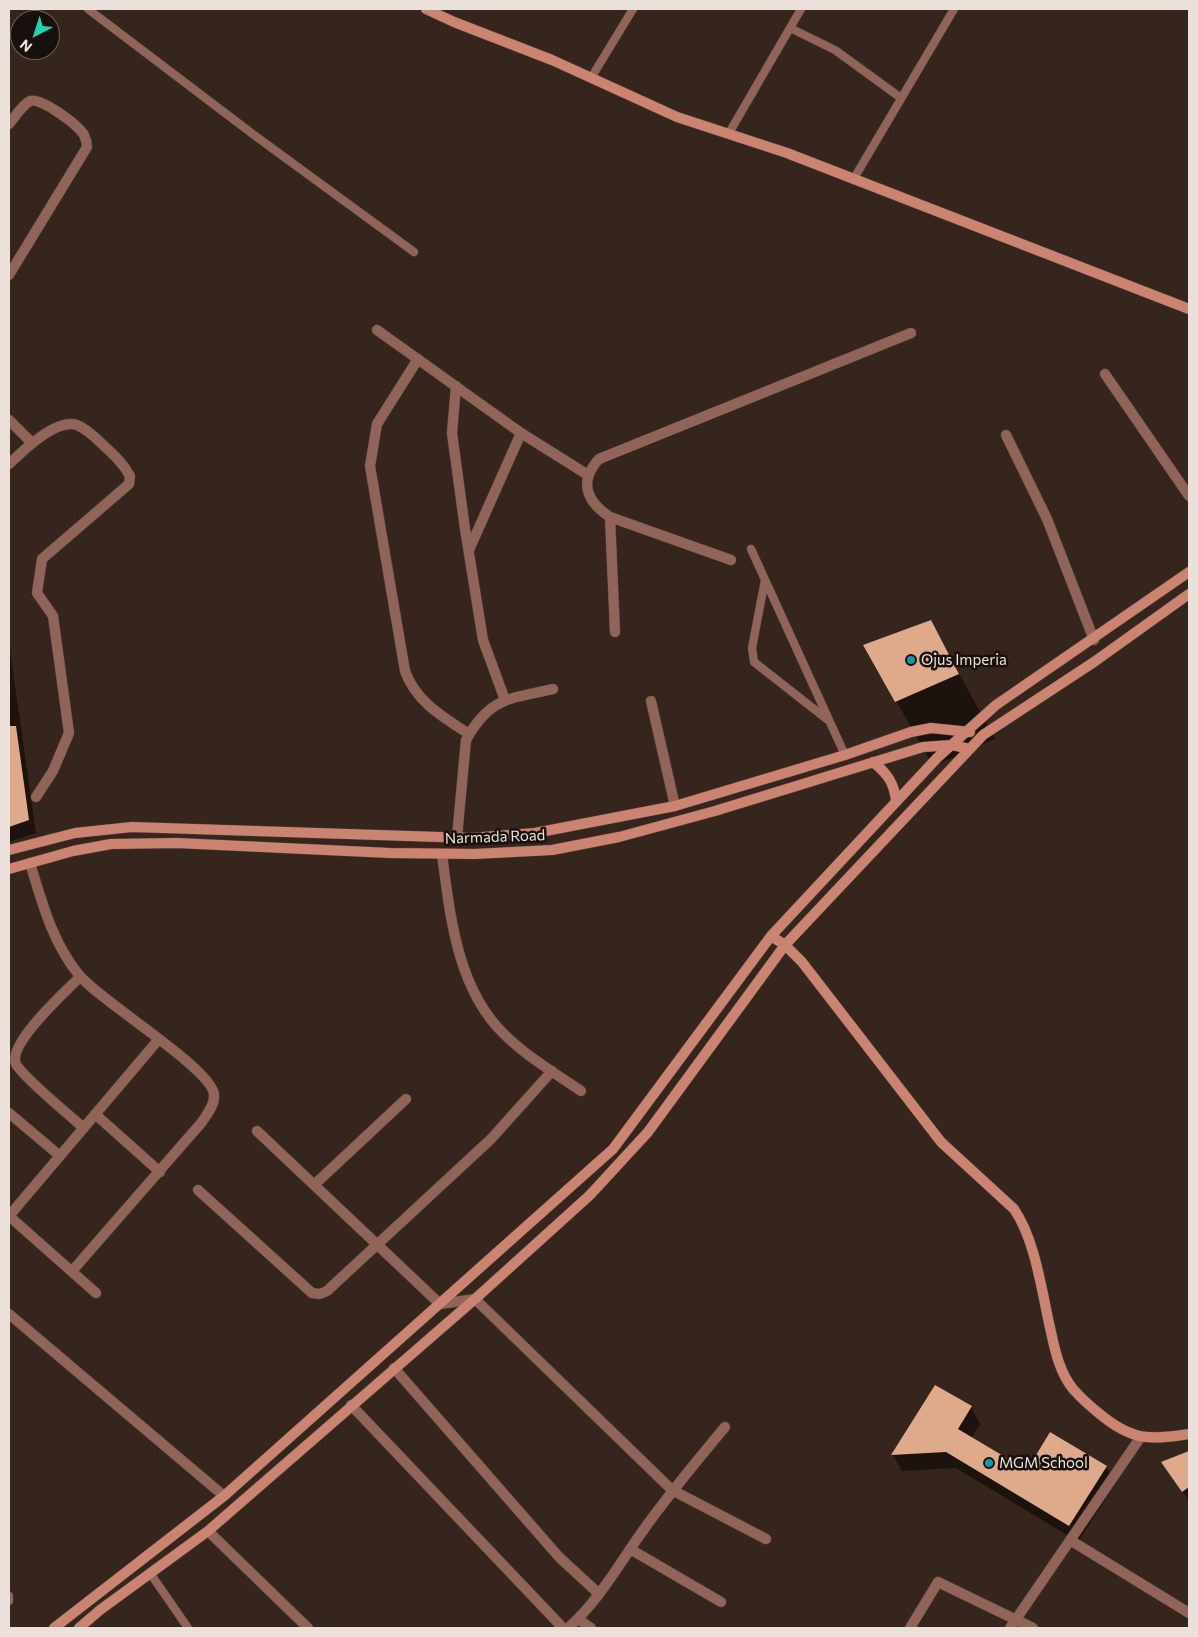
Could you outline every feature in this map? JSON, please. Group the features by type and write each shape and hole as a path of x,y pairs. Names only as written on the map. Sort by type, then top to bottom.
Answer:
{"street":[{"path":"426,9 591,78 677,117 729,133 1189,309"},
{"path":"9,124 25,104 31,101 42,102 77,127 84,134 87,147 9,275"},
{"path":"377,330 521,433 588,476"},
{"path":"731,560 610,517 597,509 590,501 588,476 599,459 911,333"},
{"path":"418,359 376,424 372,442 371,480 405,671 411,687 438,713 469,734"},
{"path":"1105,374 1189,496"},
{"path":"456,386 452,433 468,551 483,640 505,700"},
{"path":"9,420 32,443"},
{"path":"9,464 32,443 60,426 77,425 88,431 124,465 130,476 129,484 42,559 36,593 53,616 69,733 53,771 36,797"},
{"path":"468,551 521,433"},
{"path":"1006,435 1047,519 1094,640"},
{"path":"610,517 615,632"},
{"path":"54,1628 224,1496 612,1149 771,936 896,801 952,745 996,705 1094,640 1189,572"},
{"path":"79,1628 208,1531 475,1299 590,1195 648,1132 785,945 983,735 1094,662 1189,594"},
{"path":"457,837 466,740 469,734 491,706 505,700 553,689"},
{"path":"651,701 675,806"},
{"path":"9,850 75,833 132,827 457,837 535,833 675,806 845,755 911,732 931,728 983,735"},
{"name":"Narmada Road","path":"9,869 73,851 111,844 177,843 442,854 552,850 618,837 715,811 923,747 952,745 970,749"},
{"path":"873,762 890,777 896,801"},
{"path":"442,854 450,916 475,994 490,1018 504,1034 530,1057 581,1091"},
{"path":"30,863 50,926 66,958 80,977 98,994 195,1067 210,1082 215,1093 213,1104 202,1122 73,1270"},
{"path":"771,936 785,945 802,962 941,1142 1014,1209 1030,1242 1057,1359 1072,1388 1114,1426 1140,1438 1189,1434"},
{"path":"80,977 24,1036 15,1051 15,1058 22,1072 84,1128"},
{"path":"96,1293 73,1270 9,1216 159,1040"},
{"path":"198,1190 312,1293 320,1294 327,1291 491,1139 552,1071"},
{"path":"314,1185 406,1099"},
{"path":"9,1113 60,1156"},
{"path":"95,1114 160,1172"},
{"path":"257,1131 440,1304"},
{"path":"440,1304 475,1299"},
{"path":"475,1299 672,1490 766,1540"},
{"path":"9,1314 224,1496"},
{"path":"394,1368 559,1558 598,1593"},
{"path":"351,1405 563,1628"},
{"path":"568,1628 578,1619 598,1593 672,1490 725,1427"},
{"path":"1010,1628 1140,1438"},
{"path":"208,1531 308,1628"},
{"path":"1070,1540 1189,1613"},
{"path":"630,1549 721,1602"},
{"path":"910,1628 938,1582 1032,1628"},
{"path":"578,1619 591,1628"}],"lane":[{"path":"88,9 254,135 414,252"},
{"path":"591,78 633,9"},
{"path":"729,133 801,9"},
{"path":"853,180 954,9"},
{"path":"790,28 835,50 901,98"},
{"path":"752,548 845,755"},
{"path":"766,580 752,648 754,662 830,721"},
{"path":"150,1573 188,1628"}],"building":[{"name":"Ojus Imperia","path":"931,620 959,674 895,702 863,645"},
{"path":"9,726 16,726 29,820 9,827"},
{"name":"MGM School","path":"935,1385 972,1406 958,1429 1027,1470 1050,1432 1107,1466 1069,1526 946,1452 891,1455"},
{"path":"1189,1451 1189,1487 1182,1492 1161,1462"}],"place":[{"name":"Ojus Imperia","path":"911,660"},
{"name":"MGM School","path":"989,1463"}]}
